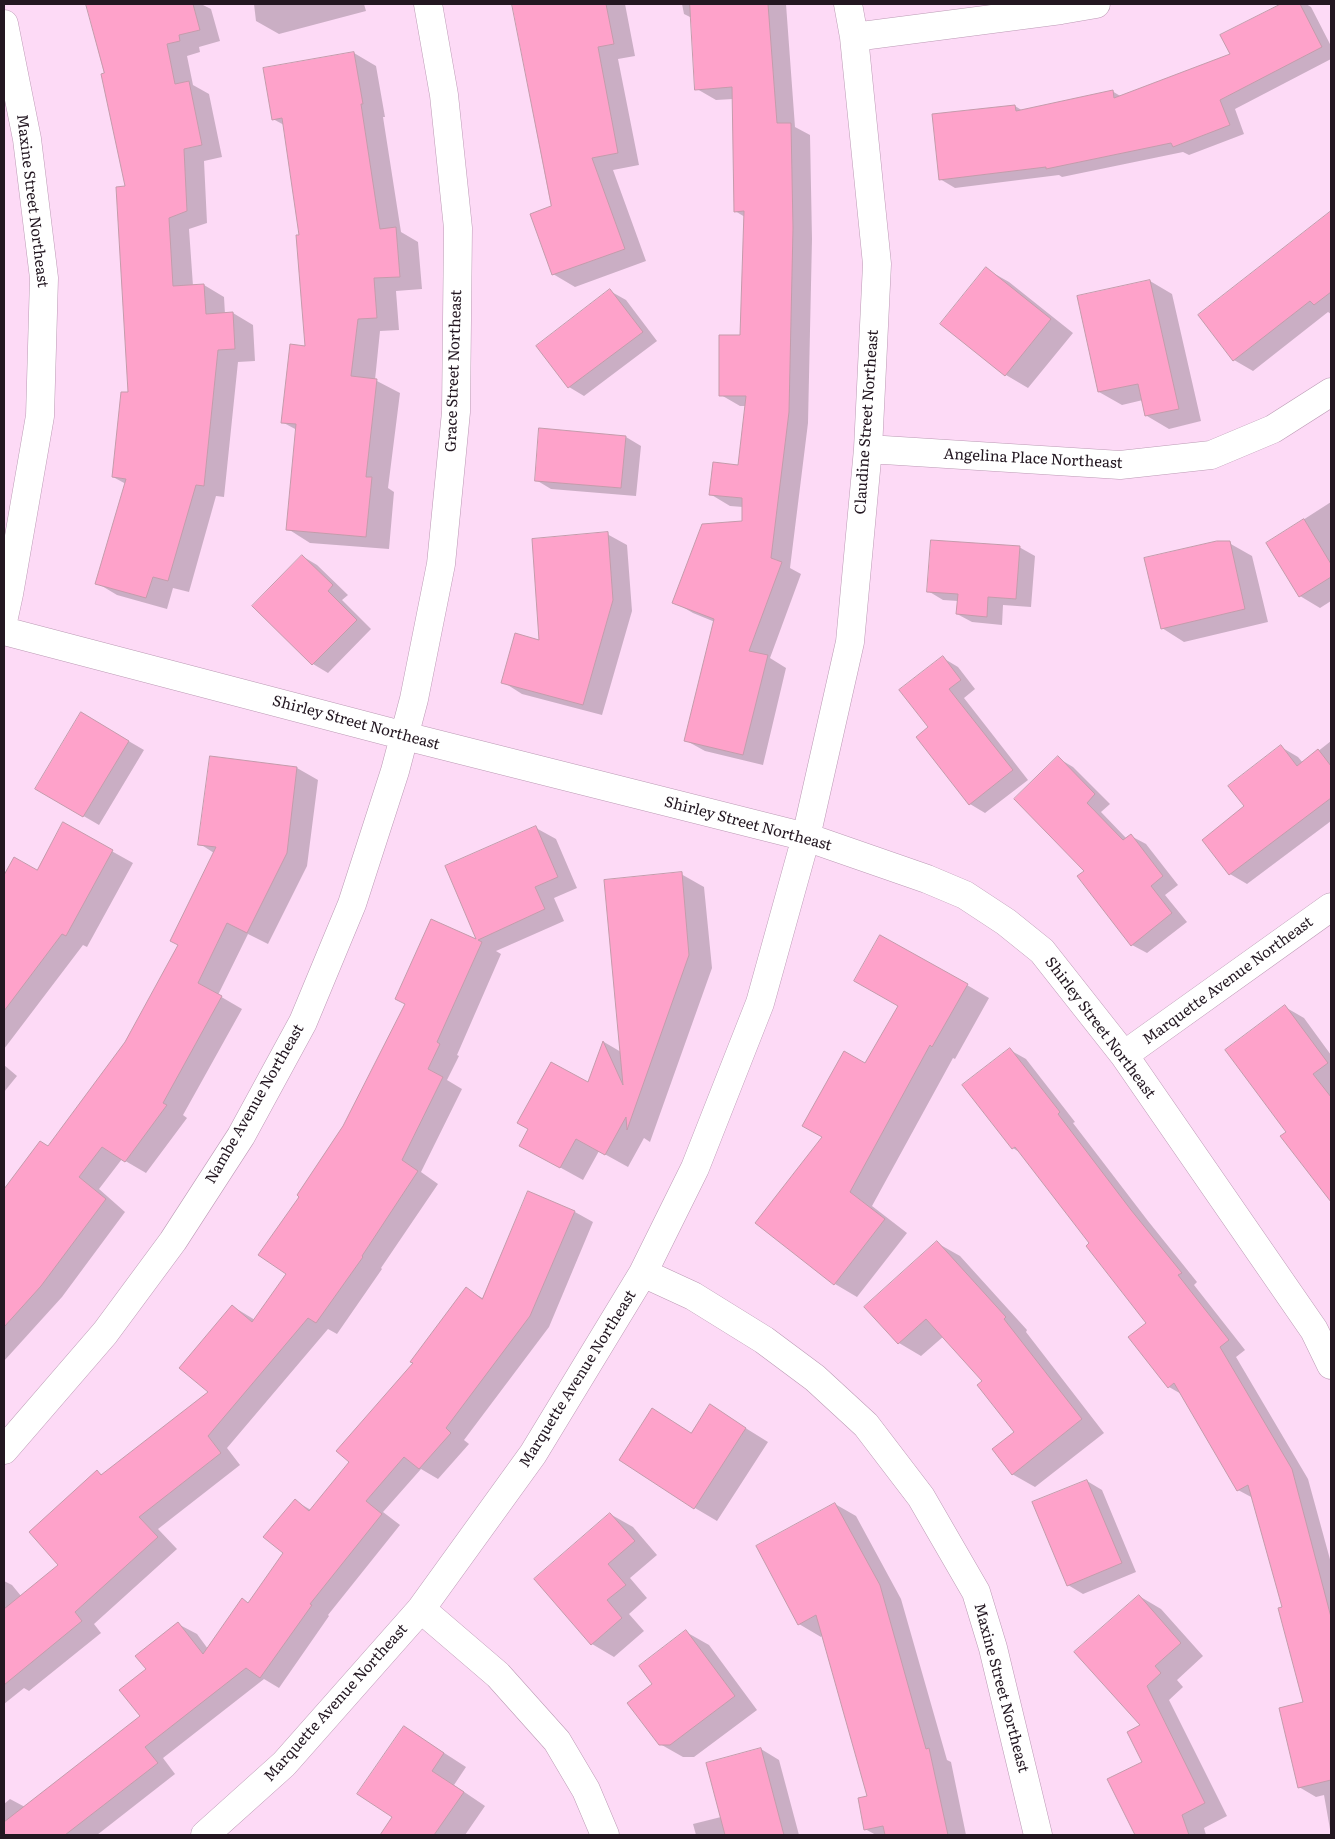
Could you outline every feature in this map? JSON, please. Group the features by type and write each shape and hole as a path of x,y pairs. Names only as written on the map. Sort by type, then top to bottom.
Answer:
{"street":[{"name":"Grace Street Northeast","path":"405,736 441,564 456,412 458,228 444,95 428,4"},
{"name":"Claudine Street Northeast","path":"806,837 850,642 868,449 877,264 854,37 848,4"},
{"path":"854,37 1096,4"},
{"name":"Maxine Street Northeast","path":"4,24 27,139 44,278 40,416 4,617"},
{"name":"Angelina Place Northeast","path":"868,449 1120,466 1211,455 1273,429 1331,392"},
{"name":"Shirley Street Northeast","path":"4,631 405,736 806,837 927,879 965,895 1006,922 1042,951 1124,1055 1314,1330 1331,1365"},
{"name":"Nambe Avenue Northeast","path":"4,1450 105,1333 173,1241 240,1136 303,1022 352,904 405,736"},
{"name":"Marquette Avenue Northeast","path":"205,1835 284,1764 422,1608 533,1454 642,1273 695,1168 760,1003 806,837"},
{"name":"Marquette Avenue Northeast","path":"1124,1055 1331,907"},
{"name":"Maxine Street Northeast","path":"642,1273 693,1296 764,1340 815,1378 866,1425 921,1497 976,1592 998,1665 1038,1835"},
{"path":"422,1608 498,1675 557,1741 586,1790 605,1835"}],"building":[{"path":"86,4 193,4 200,30 179,35 180,41 167,44 175,84 189,81 202,145 184,149 187,211 169,218 173,286 204,284 206,314 233,312 235,349 218,350 204,486 196,485 168,581 153,577 146,598 95,584 126,479 112,477 121,392 128,392 116,187 125,186 101,74 104,73"},
{"path":"512,4 606,4 614,44 598,47 618,153 592,158 625,249 552,275 530,214 551,206"},
{"path":"690,4 768,4 777,123 791,123 793,228 789,412 771,558 782,562 749,651 768,655 743,755 684,741 714,619 672,603 702,524 742,521 742,498 709,495 713,462 738,465 746,396 719,396 719,335 740,335 744,211 734,212 732,87 695,90"},
{"path":"1281,4 1300,4 1322,47 1220,100 1230,125 1173,147 1171,143 1046,169 1046,167 939,180 932,114 1015,105 1016,111 1113,90 1114,98 1230,54 1220,35"},
{"path":"354,52 380,229 396,227 400,277 374,278 377,318 358,319 351,376 377,379 366,477 372,477 366,537 286,530 296,424 281,423 290,344 305,346 296,235 299,235 282,118 272,120 263,68"},
{"path":"1331,211 1331,292 1314,305 1310,301 1233,361 1198,315"},
{"path":"986,267 1051,319 1005,376 940,324"},
{"path":"1150,280 1179,409 1145,416 1138,384 1098,392 1077,296"},
{"path":"610,289 643,332 568,388 536,346"},
{"path":"539,428 626,436 621,488 535,481"},
{"path":"1304,519 1331,564 1331,577 1299,597 1266,543"},
{"path":"608,532 613,600 583,705 501,683 515,633 539,640 532,539"},
{"path":"931,540 1020,546 1016,599 988,597 987,617 956,614 958,594 927,592"},
{"path":"1217,541 1230,541 1245,609 1161,629 1144,558"},
{"path":"302,555 333,585 328,591 357,620 312,665 252,606"},
{"path":"943,656 961,680 949,689 1013,770 969,805 916,737 928,727 899,690"},
{"path":"81,712 129,741 83,817 35,789"},
{"path":"1281,745 1297,766 1318,749 1331,766 1331,798 1229,875 1202,840 1244,806 1228,786"},
{"path":"210,756 297,767 287,853 247,933 227,923 198,983 222,996 163,1103 167,1105 125,1162 102,1147 79,1177 106,1199 41,1286 4,1327 4,1189 40,1141 48,1146 125,1042 178,945 170,941 216,847 198,845"},
{"path":"1058,756 1095,794 1087,803 1123,840 1131,834 1163,876 1151,886 1172,913 1131,946 1077,876 1084,871 1014,799"},
{"path":"63,822 113,850 66,936 62,934 4,1011 4,875 14,857 37,870"},
{"path":"536,826 558,877 535,887 545,909 478,940 482,942 437,1042 440,1044 428,1069 443,1077 402,1160 418,1171 363,1257 316,1323 308,1318 208,1436 221,1453 139,1517 158,1537 75,1612 82,1621 4,1685 4,1609 58,1565 29,1532 97,1470 101,1475 208,1392 179,1368 232,1305 252,1322 286,1274 258,1255 299,1197 297,1195 343,1126 405,1004 395,999 431,919 476,939 445,866"},
{"path":"682,872 689,955 627,1130 626,1117 605,1155 576,1139 560,1168 519,1146 528,1129 517,1123 551,1062 588,1082 603,1041 623,1085 604,880"},
{"path":"880,935 968,984 932,1047 930,1045 850,1192 885,1219 834,1285 755,1223 822,1137 802,1126 844,1051 865,1063 898,1006 854,981"},
{"path":"1285,1005 1328,1063 1313,1074 1331,1097 1331,1202 1280,1136 1286,1132 1225,1050"},
{"path":"1010,1048 1060,1112 1058,1114 1131,1210 1182,1273 1178,1275 1229,1340 1220,1347 1292,1469 1331,1617 1331,1780 1298,1788 1279,1708 1303,1702 1278,1608 1282,1607 1248,1485 1237,1491 1174,1383 1168,1388 1128,1337 1146,1323 1086,1246 1089,1243 1015,1147 1012,1149 962,1085"},
{"path":"528,1191 575,1211 530,1316 446,1428 451,1433 419,1469 404,1457 366,1501 382,1514 310,1604 312,1605 260,1678 246,1668 145,1747 158,1763 65,1835 4,1835 4,1822 140,1716 119,1690 146,1669 135,1656 178,1622 203,1654 242,1598 248,1603 283,1553 263,1537 295,1499 309,1511 349,1462 336,1451 413,1363 410,1362 466,1287 482,1299"},
{"path":"937,1241 1006,1317 1004,1319 1082,1419 1012,1475 992,1449 1014,1432 977,1385 982,1381 926,1319 898,1344 864,1307"},
{"path":"710,1404 746,1428 694,1509 619,1460 652,1408 691,1433"},
{"path":"1087,1480 1122,1563 1067,1586 1032,1502"},
{"path":"835,1503 880,1585 926,1749 929,1748 948,1835 885,1835 883,1826 864,1830 858,1798 867,1796 816,1615 798,1625 756,1546"},
{"path":"610,1513 635,1541 608,1564 626,1585 607,1600 622,1618 591,1645 534,1579"},
{"path":"1139,1595 1181,1643 1155,1666 1161,1673 1147,1686 1205,1803 1182,1815 1189,1835 1135,1835 1107,1779 1142,1762 1127,1732 1140,1725 1074,1652"},
{"path":"686,1630 735,1696 670,1745 659,1745 627,1703 652,1684 639,1666"},
{"path":"404,1726 444,1753 432,1771 464,1792 434,1835 380,1835 392,1817 357,1794"},
{"path":"761,1748 784,1835 725,1835 706,1763"}]}
